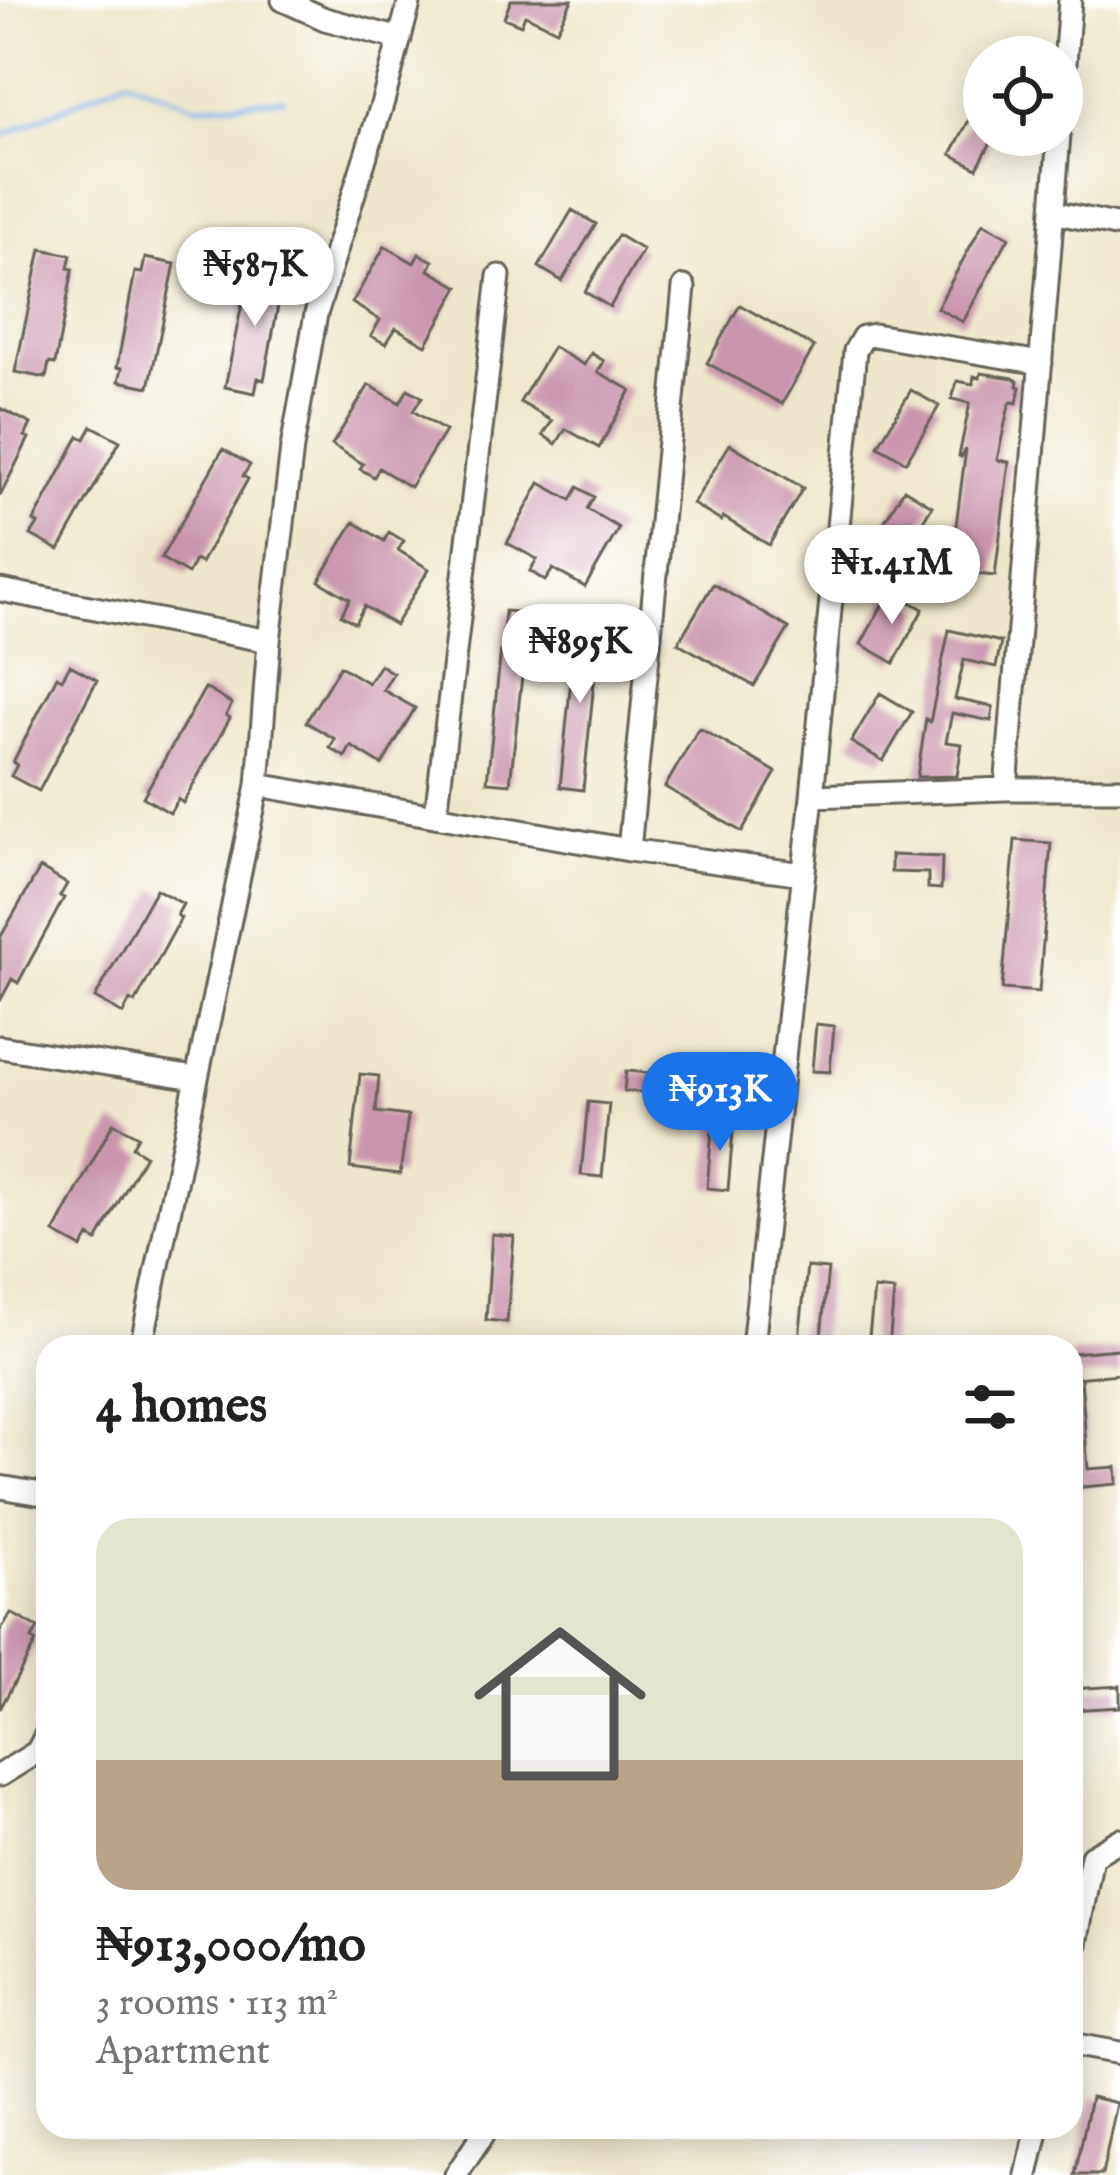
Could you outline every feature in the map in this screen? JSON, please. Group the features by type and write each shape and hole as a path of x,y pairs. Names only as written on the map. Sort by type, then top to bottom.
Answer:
{"street":[{"path":"283,0 325,19 400,39"},
{"path":"143,1335 258,785 292,448 316,314 410,0"},
{"path":"1067,36 1070,0"},
{"path":"1006,789 1057,156"},
{"path":"1053,212 1120,226"},
{"path":"436,815 499,276"},
{"path":"629,850 684,287"},
{"path":"754,1335 858,342 874,335 1041,363"},
{"path":"0,590 269,641"},
{"path":"258,785 629,850 802,874"},
{"path":"812,796 1120,789"},
{"path":"0,1047 195,1078"},
{"path":"0,1487 36,1493"},
{"path":"0,1775 36,1753"},
{"path":"1083,1854 1120,1840"},
{"path":"1083,2046 1120,2053"},
{"path":"456,2175 480,2139"},
{"path":"1027,2175 1035,2139"}],"building":[{"path":"511,0 572,0 557,30 525,15 521,25 504,18"},
{"path":"963,131 963,156 984,156 977,168 951,154"},
{"path":"572,210 596,224 562,281 539,267"},
{"path":"983,223 1009,237 963,322 937,308"},
{"path":"618,235 643,250 610,307 585,292"},
{"path":"385,246 414,263 419,254 433,261 429,270 459,287 426,345 396,328 386,344 371,336 380,320 352,303"},
{"path":"41,249 71,255 68,268 73,269 55,364 49,363 46,378 15,372"},
{"path":"145,258 175,264 149,387 119,381 122,368 117,367 135,272 142,273"},
{"path":"250,264 280,270 278,283 282,284 264,380 258,378 255,393 225,387"},
{"path":"740,305 814,347 782,404 707,363"},
{"path":"553,347 584,365 591,353 604,361 598,372 631,390 599,448 566,429 556,444 543,435 552,421 520,402"},
{"path":"981,373 1013,378 1020,387 1017,403 1009,405 997,460 1009,462 995,576 950,571 966,449 959,456 970,403 952,399 957,381 973,384 974,376 980,378"},
{"path":"369,385 400,403 408,389 422,397 413,411 445,431 410,487 379,468 374,477 360,469 363,464 332,445"},
{"path":"911,390 939,406 906,462 878,446"},
{"path":"0,408 31,424 25,436 29,438 0,496"},
{"path":"92,426 120,441 59,550 31,535 38,524 34,521 79,436 85,439"},
{"path":"730,444 803,488 769,545 693,504"},
{"path":"223,449 250,465 243,476 248,479 201,563 195,560 188,574 161,558"},
{"path":"540,483 571,500 578,487 594,497 587,509 619,528 585,587 553,569 545,581 530,571 537,559 507,543"},
{"path":"904,489 932,506 899,561 871,544"},
{"path":"354,522 384,541 389,532 404,541 398,550 429,569 395,625 364,606 355,623 341,615 350,599 319,581"},
{"path":"713,584 789,628 754,686 678,643"},
{"path":"890,591 923,609 894,663 861,644"},
{"path":"505,611 529,613 510,784 487,782"},
{"path":"577,621 600,624 583,790 560,787"},
{"path":"949,630 1001,642 996,667 964,660 955,699 993,707 991,721 952,713 946,742 962,744 957,776 917,777 926,719 930,722"},
{"path":"70,665 97,680 39,791 11,776 17,765 13,762 57,676 62,679"},
{"path":"380,665 393,673 383,690 415,708 382,765 351,746 345,757 330,748 335,739 306,722 340,666 368,683"},
{"path":"205,688 232,704 226,715 230,718 183,803 178,799 170,813 143,797"},
{"path":"880,693 912,712 883,761 851,742"},
{"path":"699,728 776,772 742,832 665,787"},
{"path":"1015,840 1051,843 1039,992 1002,989"},
{"path":"891,855 942,857 941,889 928,888 928,873 891,872"},
{"path":"40,868 67,884 60,896 64,898 18,983 12,979 0,1001 0,938"},
{"path":"156,889 183,904 177,915 181,918 135,1003 130,1000 123,1014 95,998"},
{"path":"816,1024 834,1026 830,1072 812,1071"},
{"path":"626,1071 701,1077 699,1097 624,1091"},
{"path":"360,1074 379,1076 376,1112 408,1116 400,1174 350,1168"},
{"path":"588,1102 609,1104 602,1177 581,1175"},
{"path":"713,1118 734,1120 728,1190 707,1188"},
{"path":"113,1123 138,1136 132,1147 145,1155 97,1241 89,1236 82,1248 54,1233"},
{"path":"492,1234 514,1236 507,1322 486,1320"},
{"path":"807,1267 828,1269 821,1335 799,1335"},
{"path":"874,1289 894,1291 890,1335 869,1335"},
{"path":"1120,1349 1120,1374 1083,1377 1083,1352"},
{"path":"1083,1404 1088,1469 1116,1467 1117,1484 1083,1487"},
{"path":"11,1613 36,1627 32,1639 36,1642 0,1709 0,1632"},
{"path":"1120,1686 1120,1707 1083,1709 1083,1688"},
{"path":"1091,2097 1117,2103 1102,2175 1075,2175"}],"waterway":[{"path":"0,137 126,79 196,106 284,99"}]}
